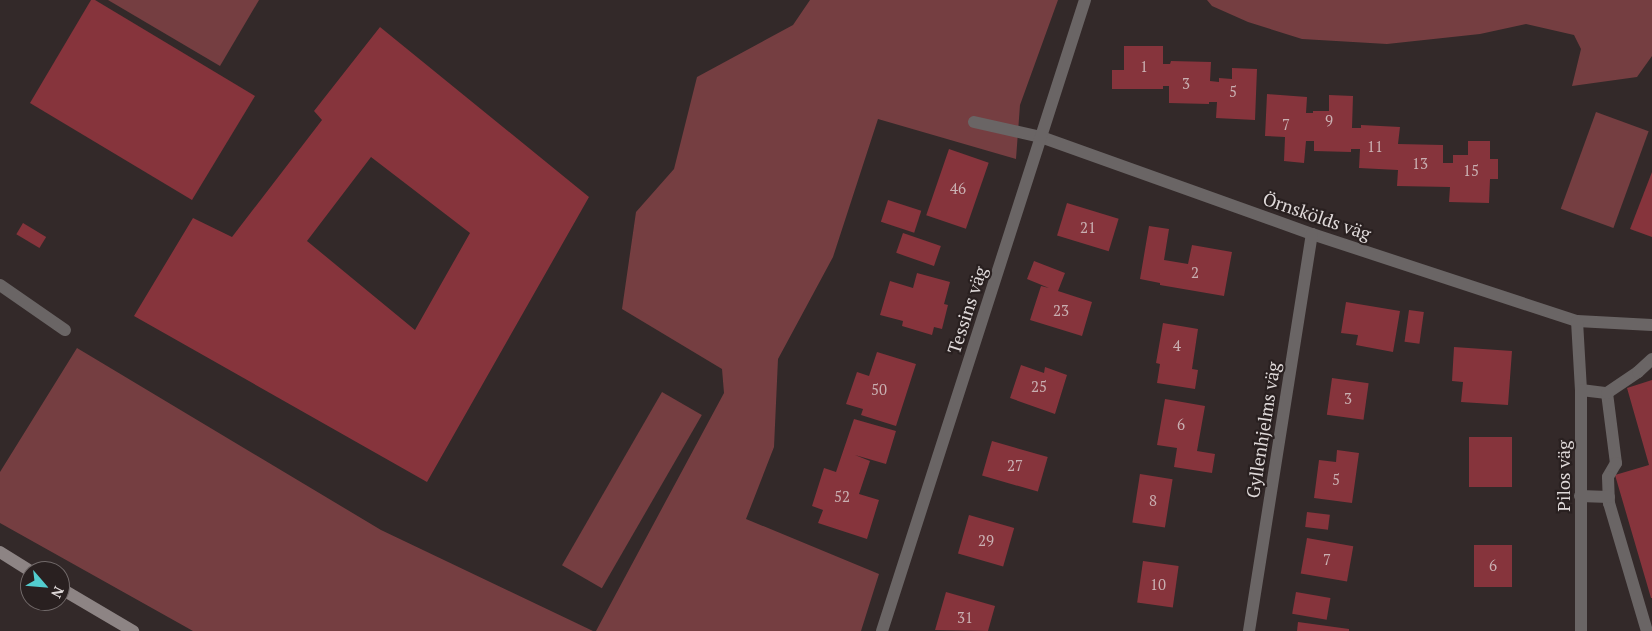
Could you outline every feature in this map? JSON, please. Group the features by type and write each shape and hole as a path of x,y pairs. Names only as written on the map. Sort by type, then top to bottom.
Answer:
{"main road":[{"path":"0,552 20,564"},
{"path":"70,594 133,631"}],"street":[{"name":"Tessins väg","path":"882,631 1085,0"},
{"name":"Örnskölds väg","path":"974,122 1041,137 1312,234 1577,321 1652,326"},
{"name":"Gyllenhjelms väg","path":"1249,631 1312,234"},
{"path":"0,285 65,330"},
{"name":"Pilos väg","path":"1577,321 1581,390 1581,631"},
{"path":"1581,390 1606,393 1638,372 1652,359"},
{"path":"1606,393 1616,462 1608,477 1609,496 1647,631"},
{"path":"1580,496 1609,496"}],"shaded area":[{"path":"108,0 259,0 220,66"},
{"path":"810,0 1058,0 1020,105 1016,159 878,119 833,257 778,359 774,447 746,519 879,574 861,631 596,631 724,393 722,369 622,309 636,212 674,169 697,77 793,25"},
{"path":"1207,0 1652,0 1652,56 1637,77 1572,86 1581,49 1574,35 1526,24 1480,34 1387,44 1302,39 1248,22 1212,6"},
{"path":"1596,112 1649,131 1613,228 1561,209"},
{"path":"77,348 381,530 593,631 193,631 0,523 0,472"},
{"path":"662,392 702,415 602,588 562,565"}],"building":[{"path":"91,0 95,0 255,96 192,200 30,103"},
{"path":"380,27 589,197 427,482 134,316 193,218 232,237 322,120 314,111","holes":["371,157 470,233 415,330 307,241"]},
{"path":"1124,46 1163,46 1163,64 1170,64 1171,61 1211,62 1210,81 1219,82 1219,78 1232,79 1232,68 1257,69 1255,120 1216,118 1217,102 1209,102 1209,104 1169,103 1169,86 1163,86 1163,89 1112,89 1112,70 1124,70"},
{"path":"1267,94 1307,97 1306,113 1329,111 1329,95 1353,96 1352,128 1361,128 1361,125 1400,127 1398,144 1443,145 1443,163 1453,163 1453,155 1468,155 1468,141 1490,141 1490,159 1498,159 1498,179 1490,179 1489,203 1449,202 1450,187 1397,186 1398,170 1359,168 1360,149 1351,149 1351,152 1314,151 1314,141 1306,141 1304,163 1284,161 1285,137 1265,136"},
{"path":"949,149 989,163 966,229 926,215"},
{"path":"1652,172 1652,237 1630,229"},
{"path":"888,200 921,211 914,233 881,222"},
{"path":"1067,203 1119,219 1109,251 1057,236"},
{"path":"23,223 46,237 39,248 16,234"},
{"path":"1149,226 1169,229 1164,260 1188,264 1192,245 1232,252 1224,296 1160,285 1160,283 1140,279"},
{"path":"903,233 941,246 934,266 896,253"},
{"path":"1034,261 1065,273 1058,291 1092,302 1082,336 1030,320 1041,286 1049,288 1027,279"},
{"path":"917,273 950,282 944,304 948,305 942,329 934,327 932,335 902,326 903,321 880,315 890,281 913,288"},
{"path":"1346,302 1400,311 1393,352 1356,345 1358,335 1341,333"},
{"path":"1409,310 1424,312 1419,344 1405,342"},
{"path":"1163,323 1198,329 1192,369 1198,370 1195,389 1157,383 1160,364 1156,363"},
{"path":"1454,347 1512,351 1508,405 1461,402 1463,382 1452,381"},
{"path":"877,352 916,364 896,426 861,415 863,409 846,404 857,372 869,376"},
{"path":"1021,365 1044,373 1045,367 1067,375 1055,414 1010,398"},
{"path":"1332,378 1369,383 1363,420 1327,415"},
{"path":"1652,380 1651,598 1615,475 1649,465 1627,388"},
{"path":"1165,399 1205,406 1197,451 1215,454 1212,473 1174,467 1177,448 1157,445"},
{"path":"854,419 896,431 886,464 855,455 870,461 859,494 879,500 867,539 818,523 823,510 812,506 824,468 836,472"},
{"path":"1469,437 1512,437 1512,487 1469,487"},
{"path":"992,441 1048,457 1038,492 982,476"},
{"path":"1337,450 1359,453 1352,503 1314,498 1319,460 1336,462"},
{"path":"1140,474 1173,479 1165,528 1132,522"},
{"path":"1307,512 1330,515 1328,530 1305,527"},
{"path":"969,515 1014,528 1003,566 958,553"},
{"path":"1307,538 1353,546 1347,582 1301,573"},
{"path":"1474,545 1512,545 1512,587 1474,587"},
{"path":"1143,561 1179,566 1173,608 1137,603"},
{"path":"946,592 995,606 988,631 935,630"},
{"path":"1296,592 1330,598 1327,620 1292,614"},
{"path":"1298,622 1349,629 1349,631 1297,631"}]}
